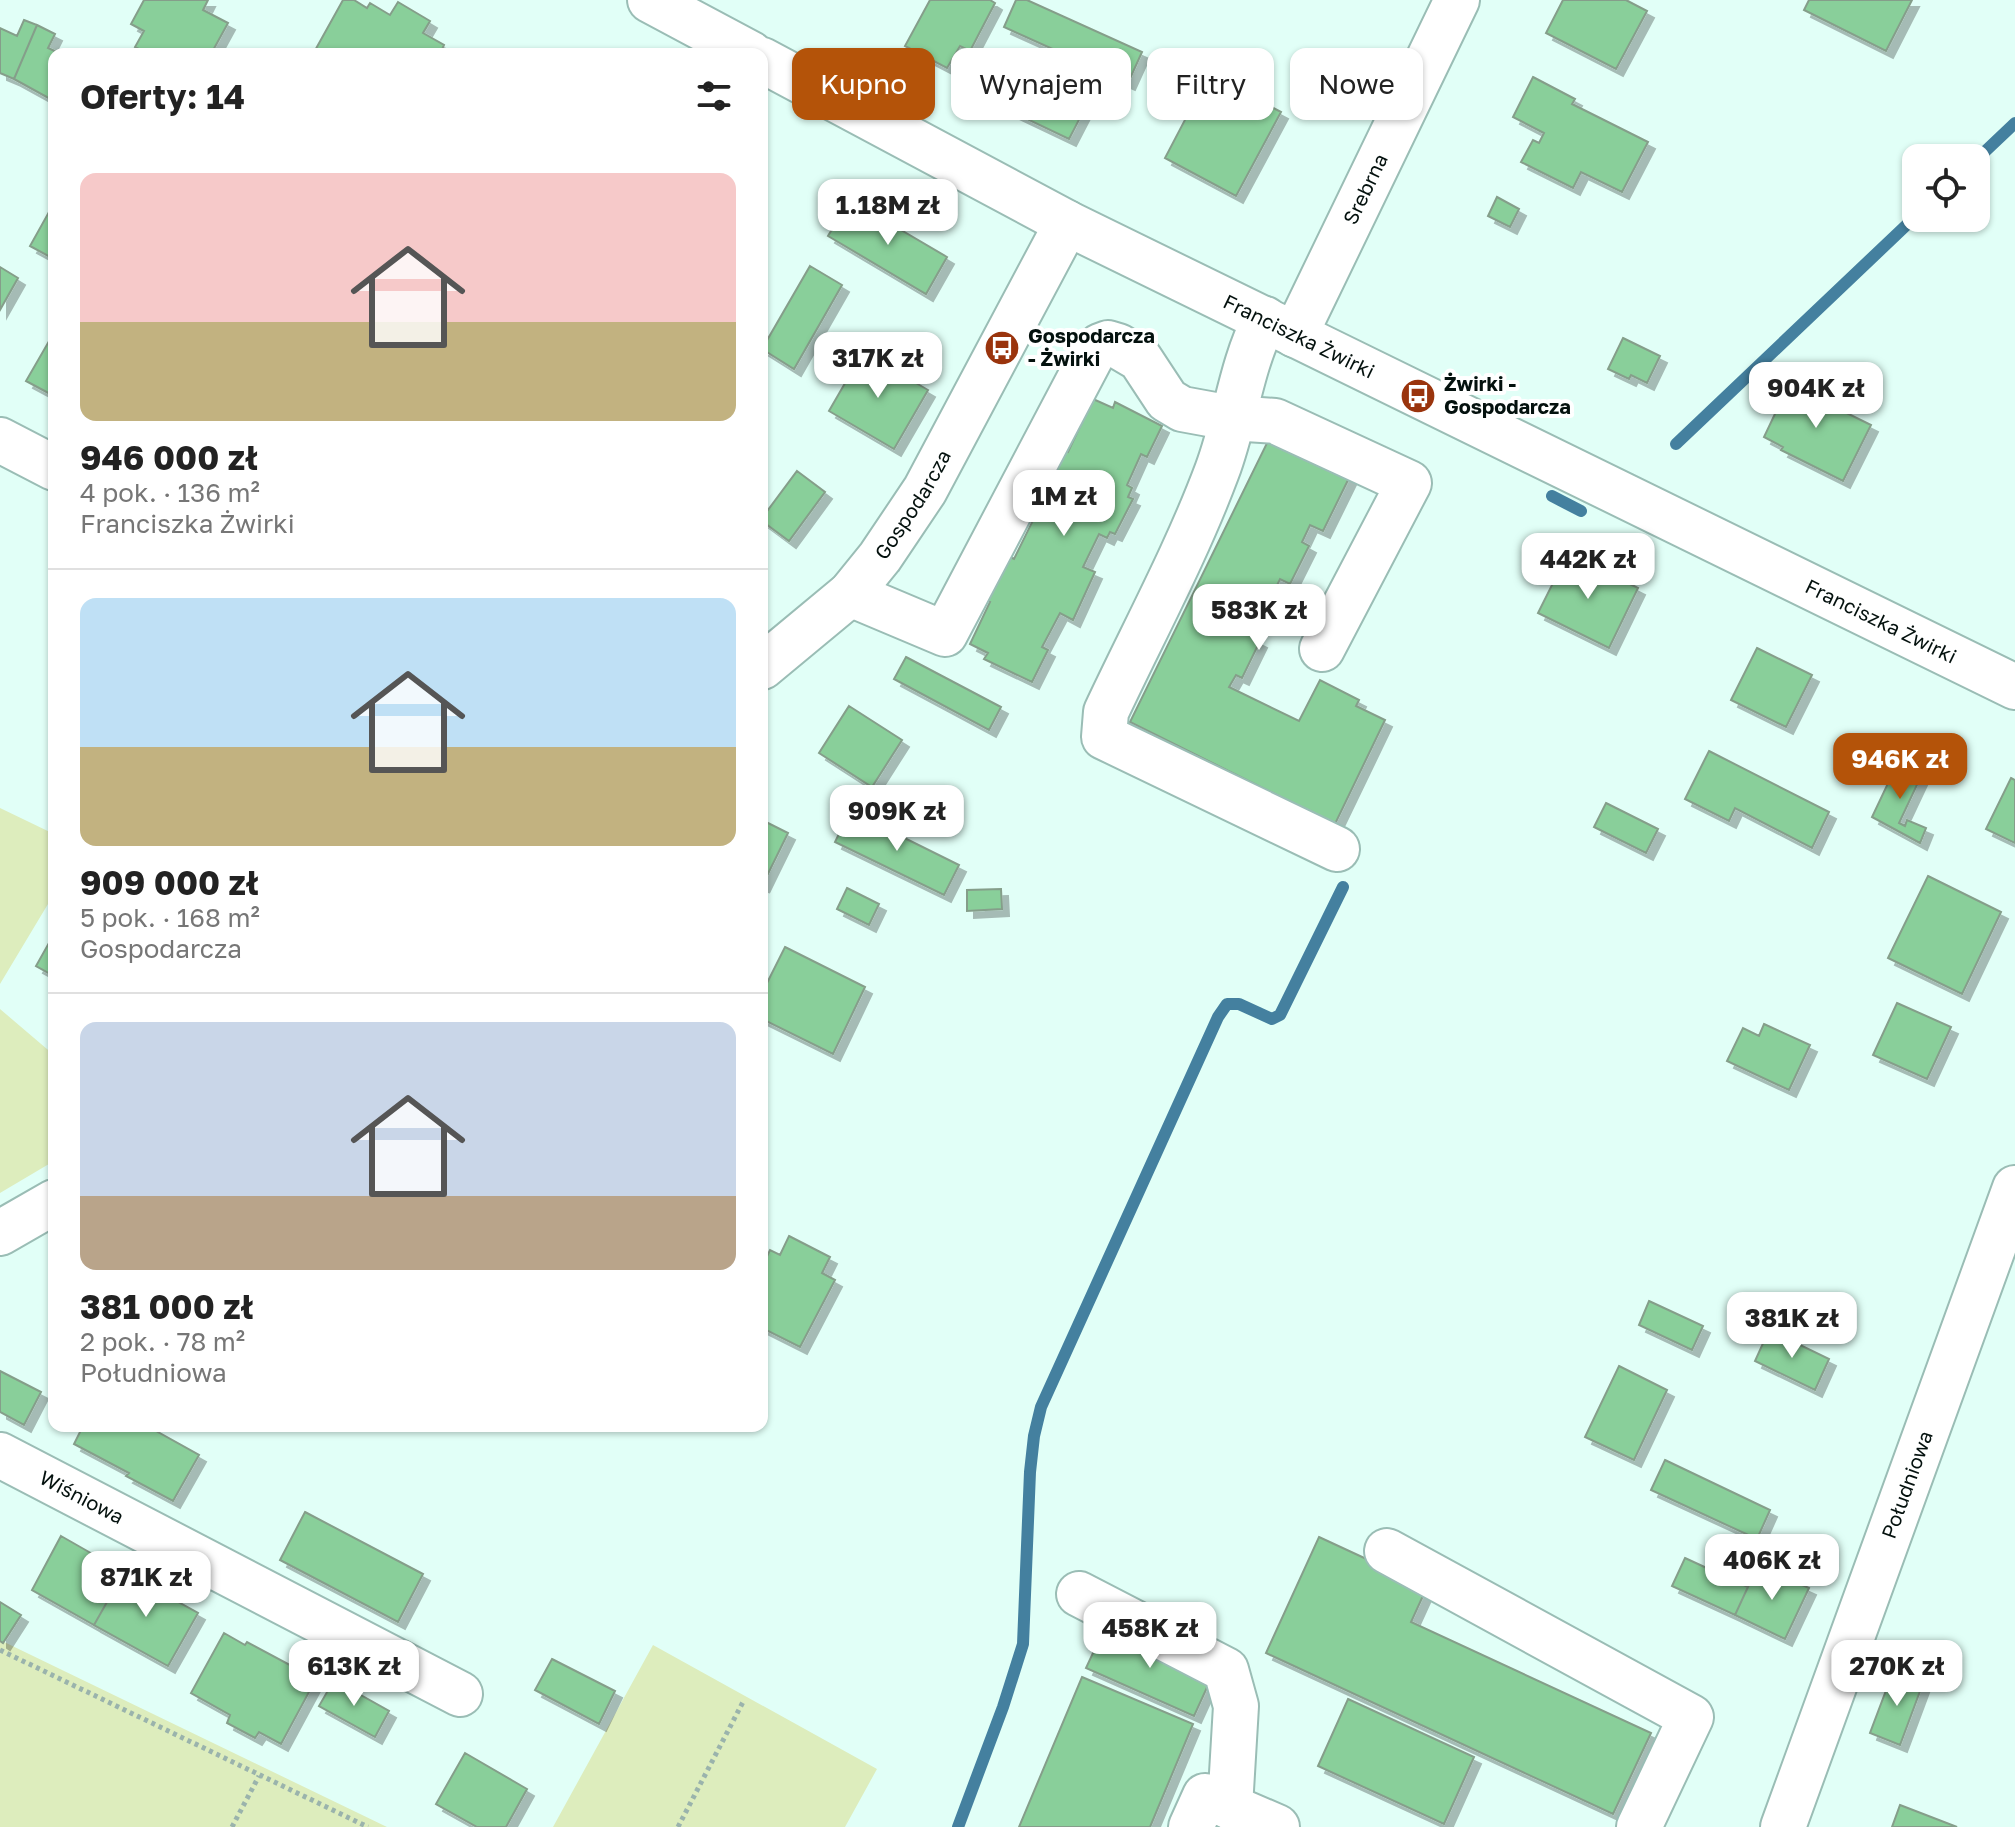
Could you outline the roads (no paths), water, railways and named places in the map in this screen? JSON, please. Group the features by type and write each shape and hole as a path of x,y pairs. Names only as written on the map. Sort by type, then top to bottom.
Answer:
{"street":[{"path":"650,0 740,48"},
{"name":"Srebrna","path":"1337,849 1104,737 1106,712 1211,486 1251,347 1280,327 1457,0"},
{"name":"Franciszka Żwirki","path":"768,63 1067,223 2015,687"},
{"name":"Gospodarcza","path":"768,662 850,594 880,557 925,490 1067,223"},
{"path":"850,594 945,634 1092,355 1108,343 1130,351 1149,371 1167,400 1182,409 1231,418 1275,421 1409,483 1322,649"},
{"path":"0,440 48,465"},
{"name":"Południowa","path":"1783,1827 2015,1188"},
{"path":"0,1233 48,1205"},
{"name":"Wiśniowa","path":"0,1455 460,1694"},
{"path":"1387,1551 1691,1717 1639,1827"},
{"path":"1079,1594 1226,1670 1236,1706 1230,1807"},
{"path":"1191,1827 1205,1796 1277,1827"}],"waterway":[{"path":"1990,147 2015,123"},
{"path":"1676,444 1902,229"},
{"path":"1552,496 1581,511"},
{"path":"958,1827 1023,1644 1030,1472 1041,1407 1218,1017 1227,1004 1239,1004 1272,1019 1280,1015 1343,887"}],"place":[{"name":"Gospodarcza - Żwirki","path":"1002,348"},
{"name":"Żwirki - Gospodarcza","path":"1418,396"}]}
